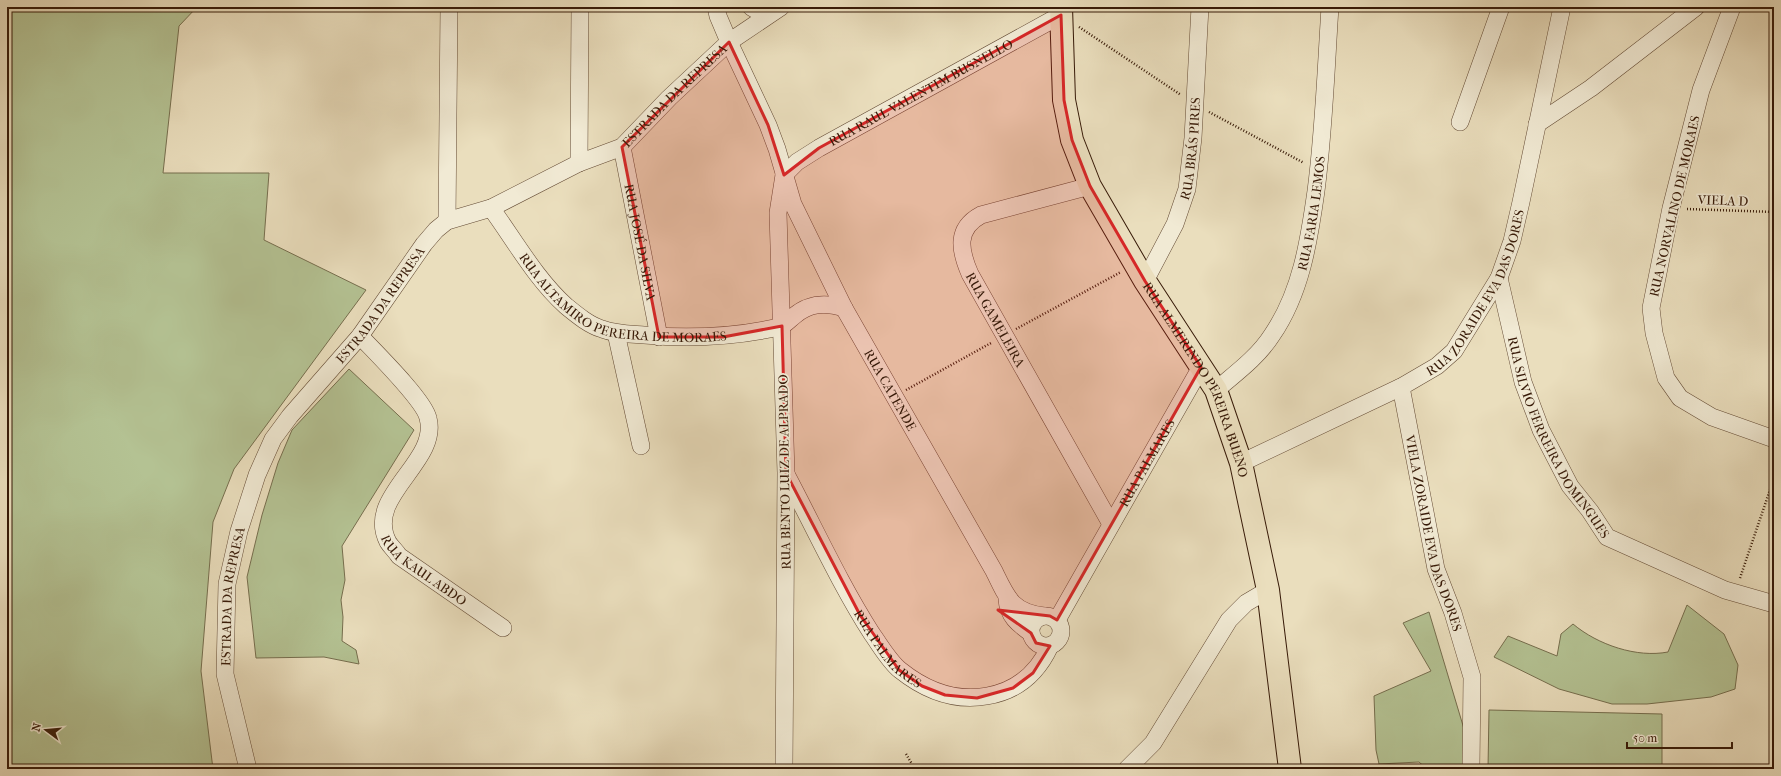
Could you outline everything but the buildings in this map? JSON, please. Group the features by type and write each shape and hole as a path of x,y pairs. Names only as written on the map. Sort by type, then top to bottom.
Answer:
{"main road":[{"name":"RUA ALMERINDO PEREIRA BUENO","path":"1061,11 1067,119 1072,140 1090,186 1145,281 1216,390 1241,463 1268,590 1290,769"}],"street":[{"path":"447,221 449,7"},
{"path":"579,163 580,7"},
{"name":"RUA CATENDE","path":"716,7 718,16 729,42 768,125 777,149 793,204 844,308 994,571 1007,599 1011,616 1018,624 1031,633"},
{"path":"751,7 766,16"},
{"name":"ESTRADA DA REPRESA","path":"248,769 225,674 227,584 239,531 257,475 272,439 290,416 360,336 424,244 447,221 492,208 579,163 622,147 669,98 729,42 781,7"},
{"name":"RUA BRÁS PIRES","path":"1145,281 1175,224 1187,189 1193,138 1200,7"},
{"name":"RUA FARIA LEMOS","path":"1216,390 1259,353 1272,336 1287,309 1303,266 1318,170 1330,7"},
{"path":"1460,122 1501,7"},
{"name":"RUA ZORAIDE EVA DAS DORES","path":"1241,463 1401,387 1438,366 1454,351 1500,278 1520,209 1562,7"},
{"path":"1537,124 1591,88 1696,7"},
{"name":"RUA NORVALINO DE MORAES","path":"1732,7 1701,90 1671,208 1651,308 1654,333 1666,378 1680,398 1695,409 1712,417 1774,439"},
{"name":"RUA RAUL VALENTIM BUSNELLO","path":"784,175 797,162 819,148 1061,11"},
{"name":"RUA JOSÉ DA SILVA","path":"622,147 659,337"},
{"name":"RUA BENTO LUIZ DE ALPRADO","path":"784,175 778,213 786,473 784,769"},
{"name":"RUA GAMELEIRA","path":"1090,186 981,215 968,224 964,232 962,245 965,262 970,274 1111,524"},
{"name":"RUA ALTAMIRO PEREIRA DE MORAES","path":"492,208 545,285 584,320 601,329 616,333 686,338 723,337 782,326"},
{"name":"RUA SILVIO FERREIRA DOMINGUES","path":"1500,278 1523,382 1541,430 1570,486 1590,511 1607,537 1725,590 1774,604"},
{"path":"782,326 805,307 820,304 832,304 844,308"},
{"path":"616,333 641,446"},
{"name":"RUA KAUL ABDO","path":"360,336 417,399 428,416 430,432 426,447 392,496 386,512 384,529 388,542 399,556 503,628"},
{"name":"RUA PALMARES","path":"1031,633 1032,625 1035,621 1050,618 1111,524 1200,367"},
{"name":"VIELA ZORAIDE EVA DAS DORES","path":"1401,387 1436,569 1453,613 1472,677 1471,769"},
{"name":"RUA PALMARES","path":"786,473 860,615 879,644 899,670 922,686 945,695 977,698 996,694 1013,688 1033,673 1040,665 1050,646 1059,640 1061,630 1050,618"},
{"path":"1127,769 1153,743 1229,620 1246,603 1268,590"},
{"name":"RUA CATENDE","path":"1007,599 1017,608 1031,614 1050,618"},
{"path":"1031,633 1036,643 1045,647 1050,646"}],"path":[{"name":"VIELA D","path":"1671,208 1774,212"},
{"path":"1735,592 1774,478"},
{"path":"906,754 915,769"}],"highlighted area":[{"path":"1061,15 1064,100 1072,140 1090,186 1145,281 1201,367 1057,620 1050,616 998,610 1031,633 1036,643 1050,646 1033,673 1013,688 977,698 945,695 922,686 899,670 860,615 786,473 782,326 723,337 659,337 622,147 729,42 768,125 784,175 819,148"}],"green space":[{"path":"7,7 197,7 179,26 163,173 269,173 264,240 366,290 234,469 213,522 201,671 213,769 7,769"},
{"path":"349,369 414,430 342,546 345,580 341,600 343,617 342,641 356,650 359,664 324,657 256,658 247,577 262,515 278,463 292,430"},
{"path":"1687,605 1724,634 1738,665 1735,689 1711,697 1647,704 1612,704 1559,689 1494,657 1508,636 1557,656 1561,634 1573,624 1594,638 1618,648 1644,653 1668,652"},
{"path":"1429,612 1467,739 1468,769 1427,769 1419,762 1379,764 1376,750 1374,696 1431,671 1403,623"},
{"path":"1489,710 1662,714 1662,769 1488,769"}]}
